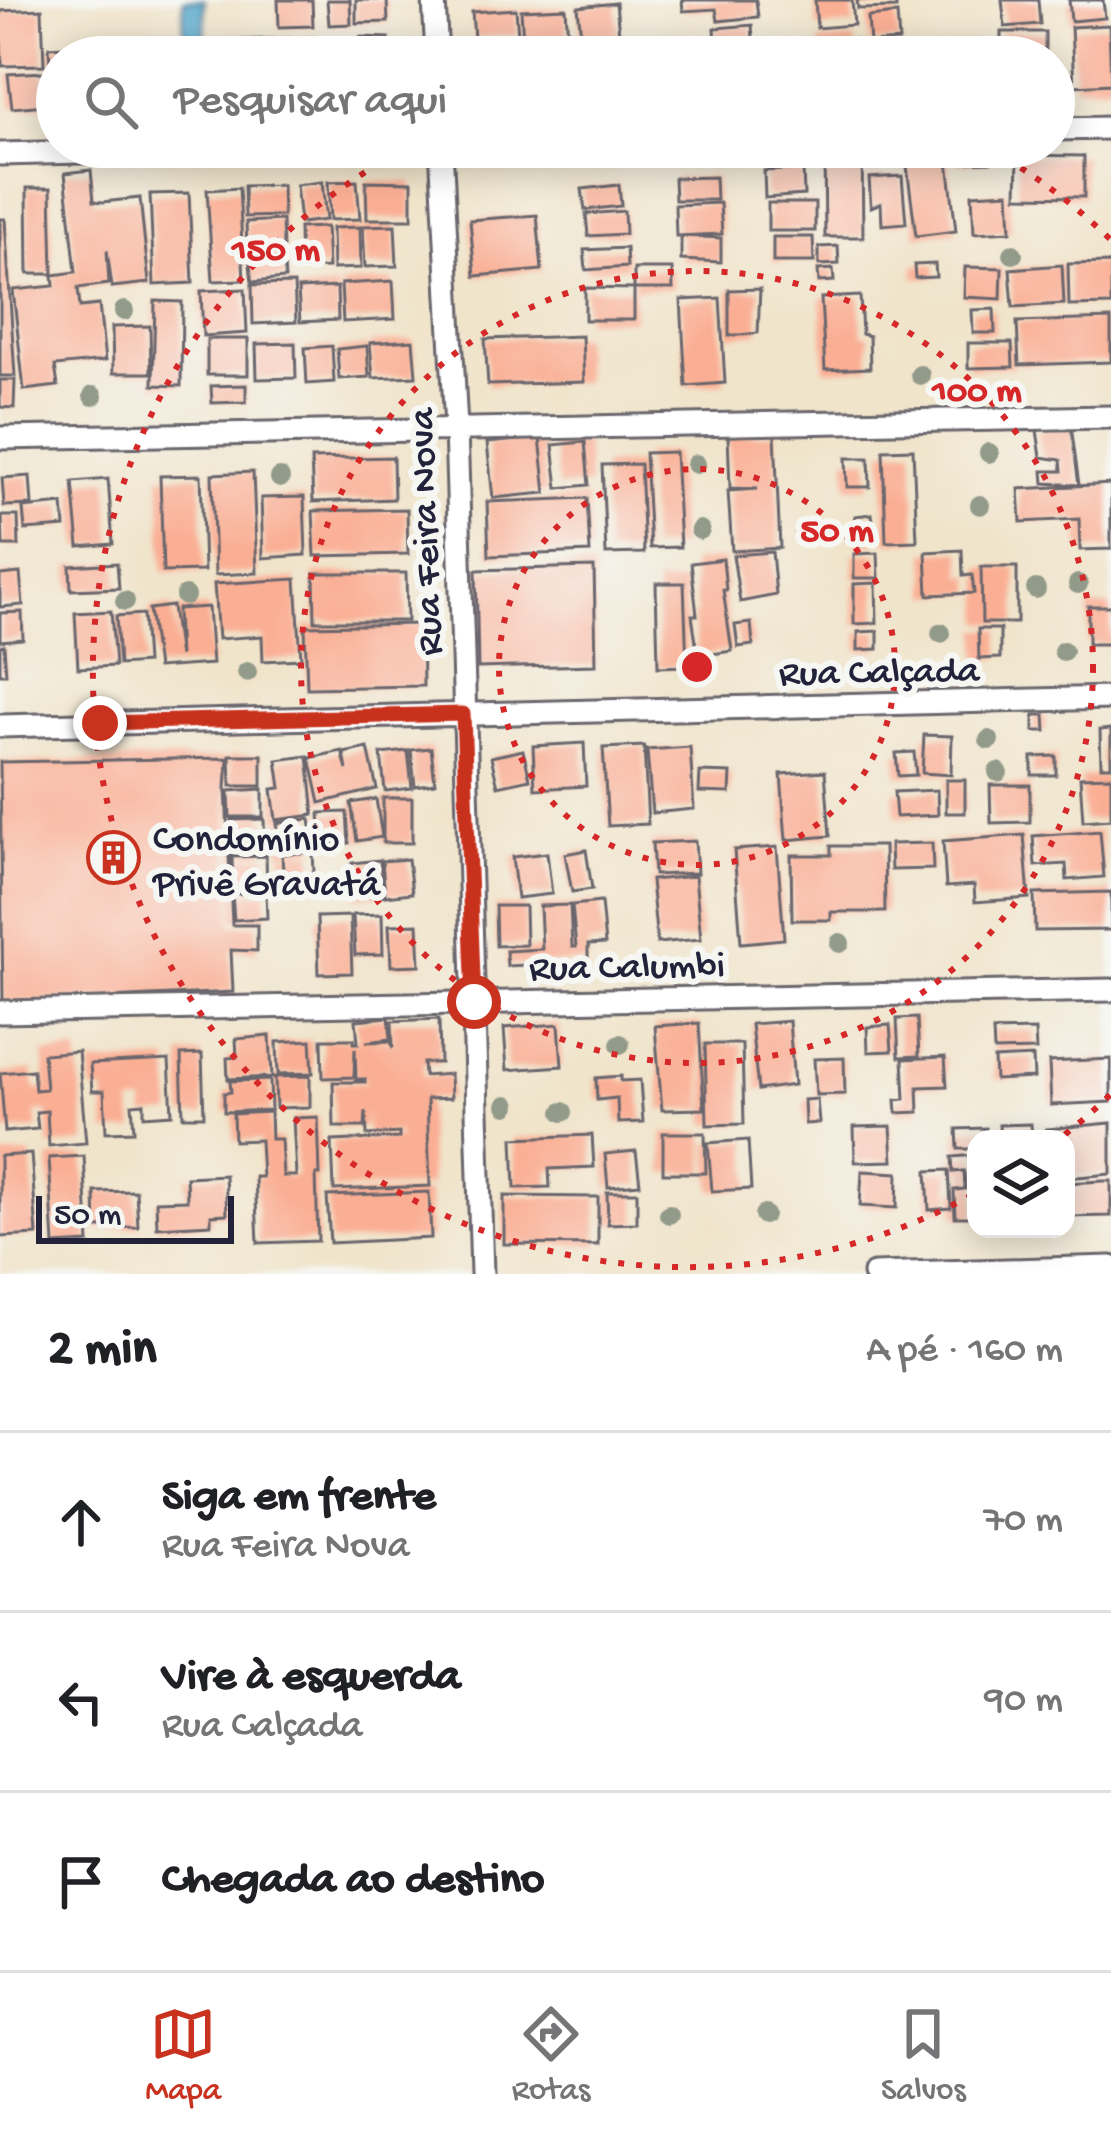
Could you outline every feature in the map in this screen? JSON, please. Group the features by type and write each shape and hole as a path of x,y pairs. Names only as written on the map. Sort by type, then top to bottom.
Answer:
{"street":[{"path":"434,0 436,36"},
{"path":"1075,129 1111,128"},
{"path":"0,154 36,153"},
{"name":"Rua Feira Nova","path":"442,168 456,428 482,1274"},
{"path":"0,438 1111,418"},
{"name":"Rua Calçada","path":"0,726 1111,698"},
{"name":"Rua Calumbi","path":"0,1012 1111,990"},
{"path":"874,1274 1111,1267"}],"water":[{"path":"183,0 204,0 206,36 184,36"}],"building":[{"path":"278,0 312,0 313,26 279,27"},
{"path":"327,0 350,0 351,24 329,25"},
{"path":"356,0 387,0 388,22 356,23"},
{"path":"682,0 756,0 758,17 718,21 716,9 683,11"},
{"path":"815,0 852,0 854,25 817,28"},
{"path":"857,0 896,0 896,8 858,9"},
{"path":"1002,0 1038,0 1040,24 1005,27"},
{"path":"1069,0 1103,0 1105,18 1071,21"},
{"path":"616,3 619,36 581,36 578,7"},
{"path":"566,8 568,36 523,36 521,10"},
{"path":"42,9 43,36 36,36 36,65 2,66 0,11"},
{"path":"516,9 518,35 474,36 472,12"},
{"path":"897,14 899,36 869,36 868,17"},
{"path":"752,25 753,36 716,36 715,28"},
{"path":"1109,25 1111,84 1075,86 1071,27"},
{"path":"1001,32 1045,32 1045,36 1001,36"},
{"path":"36,72 36,106 12,108 8,74"},
{"path":"1075,156 1084,156 1084,197 1017,196 1018,168 1075,168"},
{"path":"824,168 862,168 863,237 825,237"},
{"path":"907,168 949,168 956,231 916,236"},
{"path":"803,169 804,195 765,198 764,171"},
{"path":"91,170 94,201 140,198 149,283 112,287 107,250 109,284 78,288 80,307 99,305 105,361 55,366 58,386 24,390 13,290 54,286 53,275 76,272 65,173"},
{"path":"902,176 906,223 882,225 881,203 871,207 869,178"},
{"path":"715,177 716,200 675,200 674,178"},
{"path":"357,181 360,219 330,220 328,182"},
{"path":"366,181 412,182 412,219 367,219"},
{"path":"322,182 326,220 300,223 296,185"},
{"path":"282,185 283,216 245,217 244,186"},
{"path":"619,185 621,206 585,210 582,189"},
{"path":"27,188 51,188 53,274 28,274"},
{"path":"239,188 244,280 213,281 207,190"},
{"path":"1009,192 1011,231 974,233 972,194"},
{"path":"189,193 193,283 154,285 150,194"},
{"path":"720,203 722,234 676,236 675,205"},
{"path":"768,203 815,203 815,231 768,231"},
{"path":"624,211 625,234 588,236 586,214"},
{"path":"537,215 542,270 475,276 470,220"},
{"path":"0,219 5,219 15,376 0,376"},
{"path":"282,220 283,247 247,248 246,222"},
{"path":"395,225 397,266 365,267 363,226"},
{"path":"326,227 328,268 300,269 299,228"},
{"path":"360,227 361,268 333,269 332,228"},
{"path":"681,236 721,238 721,262 681,260"},
{"path":"773,237 813,237 814,262 773,262"},
{"path":"838,246 839,264 819,265 819,247"},
{"path":"626,248 627,267 586,270 584,250"},
{"path":"283,252 285,279 252,282 249,255"},
{"path":"1111,263 1111,305 1069,306 1068,264"},
{"path":"935,264 936,277 915,278 914,265"},
{"path":"1062,265 1064,304 1013,307 1010,269"},
{"path":"965,267 1002,268 1001,299 964,297"},
{"path":"634,269 672,269 673,289 634,289"},
{"path":"833,269 834,281 819,282 818,270"},
{"path":"393,281 395,319 343,322 341,284"},
{"path":"294,284 296,322 253,324 252,285"},
{"path":"337,287 338,320 300,322 298,289"},
{"path":"585,288 634,289 634,320 585,320"},
{"path":"245,289 247,333 203,336 201,291"},
{"path":"760,289 758,333 729,336 729,290"},
{"path":"860,296 870,368 825,370 821,298"},
{"path":"720,298 725,383 686,386 681,300"},
{"path":"155,301 182,302 181,386 153,385"},
{"path":"994,309 995,333 973,333 972,310"},
{"path":"1111,319 1111,362 1019,365 1017,322"},
{"path":"150,326 151,373 113,373 112,327"},
{"path":"582,336 584,382 488,385 485,339"},
{"path":"207,339 248,339 248,375 207,375"},
{"path":"413,340 416,376 373,378 370,343"},
{"path":"295,343 296,378 257,379 256,344"},
{"path":"968,343 1012,343 1013,367 968,368"},
{"path":"332,346 334,382 307,384 305,348"},
{"path":"367,346 369,377 339,379 337,349"},
{"path":"0,380 15,380 14,408 0,407"},
{"path":"246,385 246,402 212,403 211,386"},
{"path":"1071,426 1079,485 1044,483 1043,471 1062,471 1061,460 1041,457 1037,430"},
{"path":"775,434 780,548 732,551 728,491 758,489 730,488 728,436"},
{"path":"540,438 546,493 493,498 487,443"},
{"path":"585,442 589,485 558,488 553,445"},
{"path":"913,449 917,541 886,542 883,450"},
{"path":"675,452 680,547 650,548 645,453"},
{"path":"393,457 394,499 313,502 311,459"},
{"path":"846,458 869,458 870,487 847,487"},
{"path":"640,464 644,553 606,554 602,465"},
{"path":"253,472 257,573 215,575 212,474"},
{"path":"201,475 204,571 163,572 160,476"},
{"path":"30,476 32,505 4,506 2,478"},
{"path":"108,479 113,544 79,547 73,482"},
{"path":"1111,484 1111,549 1080,550 1079,519 1021,522 1019,489"},
{"path":"304,497 306,555 263,558 261,498"},
{"path":"587,498 590,552 489,556 487,502"},
{"path":"63,504 65,527 25,530 23,508"},
{"path":"407,509 408,554 315,556 313,511"},
{"path":"872,514 876,542 859,545 855,516"},
{"path":"2,516 18,516 19,546 3,546"},
{"path":"962,550 963,576 972,575 974,593 928,595 926,552"},
{"path":"772,552 776,595 740,602 733,555"},
{"path":"878,553 879,578 854,578 854,554"},
{"path":"723,559 732,651 698,656 691,563"},
{"path":"117,563 119,588 71,590 70,566"},
{"path":"594,567 596,665 478,668 476,570"},
{"path":"981,567 1017,567 1017,623 982,623"},
{"path":"20,573 23,605 0,607 0,575"},
{"path":"314,573 406,573 407,621 315,621"},
{"path":"296,579 301,659 263,661 262,636 218,639 214,584"},
{"path":"656,583 684,583 687,666 658,667"},
{"path":"876,583 877,623 854,624 854,584"},
{"path":"172,606 179,657 177,609 208,607 212,664 157,668 149,609"},
{"path":"1088,606 1111,606 1111,644 1088,644"},
{"path":"111,611 115,666 78,668 75,613"},
{"path":"22,612 23,639 0,641 0,613"},
{"path":"143,614 146,663 119,665 116,616"},
{"path":"751,623 753,645 738,647 735,625"},
{"path":"422,624 423,686 307,688 305,626"},
{"path":"978,629 1000,629 1000,658 979,659"},
{"path":"878,631 878,649 858,650 858,632"},
{"path":"4,645 6,674 0,674 0,646"},
{"path":"1034,715 1045,715 1046,731 1034,731"},
{"path":"1111,729 1111,766 1101,766 1100,730"},
{"path":"924,735 952,736 951,775 922,773"},
{"path":"584,743 586,786 535,789 533,746"},
{"path":"644,746 648,824 608,826 603,748"},
{"path":"690,747 694,809 652,813 647,750"},
{"path":"368,748 377,789 320,803 310,758 342,751 347,770 344,753"},
{"path":"431,748 435,783 415,786 411,750"},
{"path":"523,750 530,779 498,786 491,757"},
{"path":"408,751 412,788 385,791 381,754"},
{"path":"914,752 916,775 898,776 896,753"},
{"path":"230,755 262,755 262,786 231,786"},
{"path":"308,756 314,815 276,820 272,789 281,788 277,760"},
{"path":"1056,756 1056,775 1032,775 1032,757"},
{"name":"Condomínio Privê Gravatá","path":"228,758 232,925 257,925 257,951 231,950 233,992 3,1003 0,762"},
{"path":"825,771 830,836 786,840 781,774"},
{"path":"700,772 731,773 730,793 699,792"},
{"path":"1111,776 1111,819 1083,821 1080,777"},
{"path":"946,780 965,780 965,813 946,813"},
{"path":"990,785 1030,785 1030,822 991,823"},
{"path":"263,789 263,817 230,817 229,791"},
{"path":"937,790 938,815 896,817 894,792"},
{"path":"383,798 412,798 412,843 383,843"},
{"path":"376,799 382,837 357,841 351,803"},
{"path":"347,812 349,843 322,844 320,813"},
{"path":"264,819 265,853 232,854 231,820"},
{"path":"310,819 314,849 281,853 277,823"},
{"path":"1100,831 1104,877 1067,880 1066,864 1035,866 1033,836"},
{"path":"1024,835 1029,898 975,902 974,885 946,887 943,841"},
{"path":"695,841 697,873 654,875 652,843"},
{"path":"932,843 933,869 891,870 890,844"},
{"path":"831,846 884,846 885,912 831,912 831,920 792,920 791,855 831,855"},
{"path":"777,847 784,939 741,943 734,850"},
{"path":"586,850 592,889 572,892 565,854"},
{"path":"313,852 314,873 283,874 282,854"},
{"path":"547,853 552,894 517,898 512,857"},
{"path":"266,856 267,888 233,889 232,857"},
{"path":"408,859 412,893 385,896 382,861"},
{"path":"380,860 383,895 356,897 352,863"},
{"path":"695,876 701,939 657,943 651,880"},
{"path":"266,892 267,918 234,920 232,894"},
{"path":"1111,892 1111,930 1035,931 1034,894"},
{"path":"601,902 605,944 588,945 588,962 507,966 506,951 542,949 540,906 570,905 572,947 576,947 572,905"},
{"path":"495,906 525,906 526,945 496,946"},
{"path":"382,914 383,954 355,955 353,915"},
{"path":"350,916 352,973 319,974 317,917"},
{"path":"418,924 420,965 391,966 389,925"},
{"path":"389,1017 391,1039 366,1042 391,1041 393,1048 392,1021 439,1019 440,1063 423,1063 424,1076 450,1074 451,1098 427,1099 430,1186 334,1190 332,1141 399,1138 399,1133 367,1135 366,1111 365,1127 334,1127 333,1082 365,1079 356,1079 355,1048 354,1077 323,1078 322,1039 358,1043 356,1020"},
{"path":"917,1018 919,1056 899,1057 897,1019"},
{"path":"789,1021 794,1085 758,1090 751,1024"},
{"path":"699,1023 704,1109 662,1110 655,1026"},
{"path":"559,1024 562,1066 507,1070 504,1028"},
{"path":"890,1025 892,1051 868,1052 867,1027"},
{"path":"1035,1030 1036,1050 994,1051 993,1031"},
{"path":"270,1036 272,1077 228,1079 227,1058 237,1057 236,1039"},
{"path":"311,1040 313,1073 278,1074 277,1042"},
{"path":"705,1044 742,1044 744,1124 707,1125"},
{"path":"78,1051 86,1143 49,1146 47,1111 36,1112 38,1129 5,1132 0,1073 33,1070 35,1090 46,1089 43,1054"},
{"path":"202,1054 204,1116 183,1116 181,1055"},
{"path":"945,1057 947,1086 918,1087 919,1112 897,1113 896,1100 905,1099 903,1059"},
{"path":"1033,1057 1034,1078 995,1080 994,1059"},
{"path":"844,1058 845,1094 816,1095 814,1059"},
{"path":"1111,1059 1111,1102 1051,1105 1049,1062"},
{"path":"169,1060 172,1114 144,1116 144,1103 132,1104 134,1131 106,1132 104,1091 92,1091 90,1064"},
{"path":"310,1076 310,1107 276,1108 275,1077"},
{"path":"621,1076 621,1081 640,1080 643,1122 618,1123 617,1098 597,1100 596,1078"},
{"path":"270,1080 271,1110 224,1112 224,1093 231,1092 230,1081"},
{"path":"817,1099 819,1123 805,1124 804,1100"},
{"path":"270,1112 271,1139 281,1139 283,1176 296,1176 293,1118 318,1117 318,1241 258,1243 255,1177 262,1177 260,1140 234,1141 233,1114"},
{"path":"1111,1123 1111,1174 1075,1177 1075,1130 1046,1129"},
{"path":"1031,1124 1031,1130 999,1130 999,1125"},
{"path":"891,1126 893,1161 855,1162 854,1127"},
{"path":"957,1129 986,1130 967,1130 967,1149 958,1149"},
{"path":"663,1133 705,1133 706,1173 663,1173"},
{"path":"592,1135 594,1167 549,1169 550,1187 515,1188 513,1138"},
{"path":"748,1140 751,1189 712,1191 708,1143"},
{"path":"636,1151 640,1184 608,1187 605,1154"},
{"path":"31,1154 37,1235 0,1237 0,1156"},
{"path":"84,1156 89,1243 54,1245 49,1158"},
{"path":"967,1156 967,1217 955,1217 954,1190 965,1189 964,1171 953,1172 952,1157"},
{"path":"949,1170 951,1208 929,1210 927,1171"},
{"path":"862,1171 898,1173 897,1208 860,1206"},
{"path":"225,1175 227,1214 211,1215 211,1224 157,1227 156,1201 187,1200 186,1177"},
{"path":"1111,1181 1111,1216 1075,1217 1075,1183"},
{"path":"136,1191 138,1227 96,1228 95,1192"},
{"path":"429,1192 431,1238 330,1243 327,1196"},
{"path":"607,1192 637,1192 637,1223 608,1224"},
{"path":"504,1196 598,1197 598,1245 504,1244"}],"place":[{"name":"Condomínio Privê Gravatá","path":"114,857"}],"route":[{"path":"100,723 463,714 474,1002"}]}
